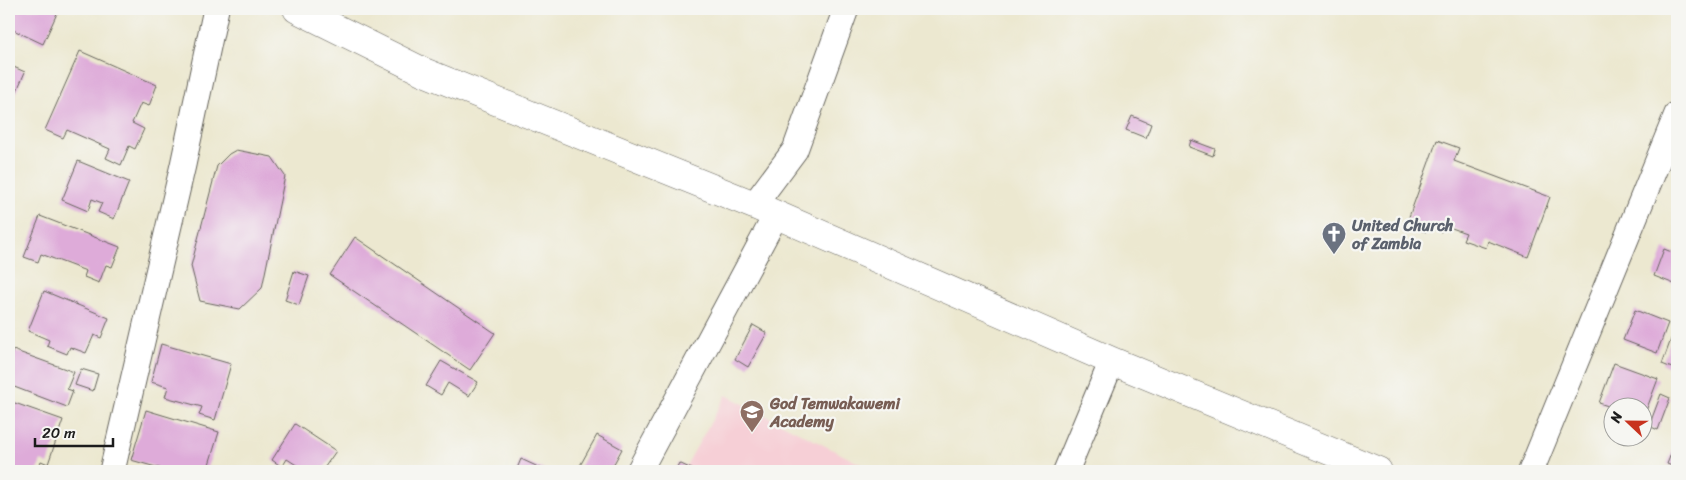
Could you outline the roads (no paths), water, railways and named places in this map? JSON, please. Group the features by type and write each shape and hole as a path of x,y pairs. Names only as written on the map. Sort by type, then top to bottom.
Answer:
{"main road":[{"path":"297,9 424,72 765,210 1112,361 1378,471"}],"street":[{"path":"112,471 183,165 216,9"},
{"path":"639,471 795,150 846,9"},
{"path":"1531,471 1677,114"},
{"path":"1066,471 1112,361"}],"place":[{"name":"United Church of Zambia","path":"1334,255"},
{"name":"God Temwakawemi Academy","path":"752,433"}]}
